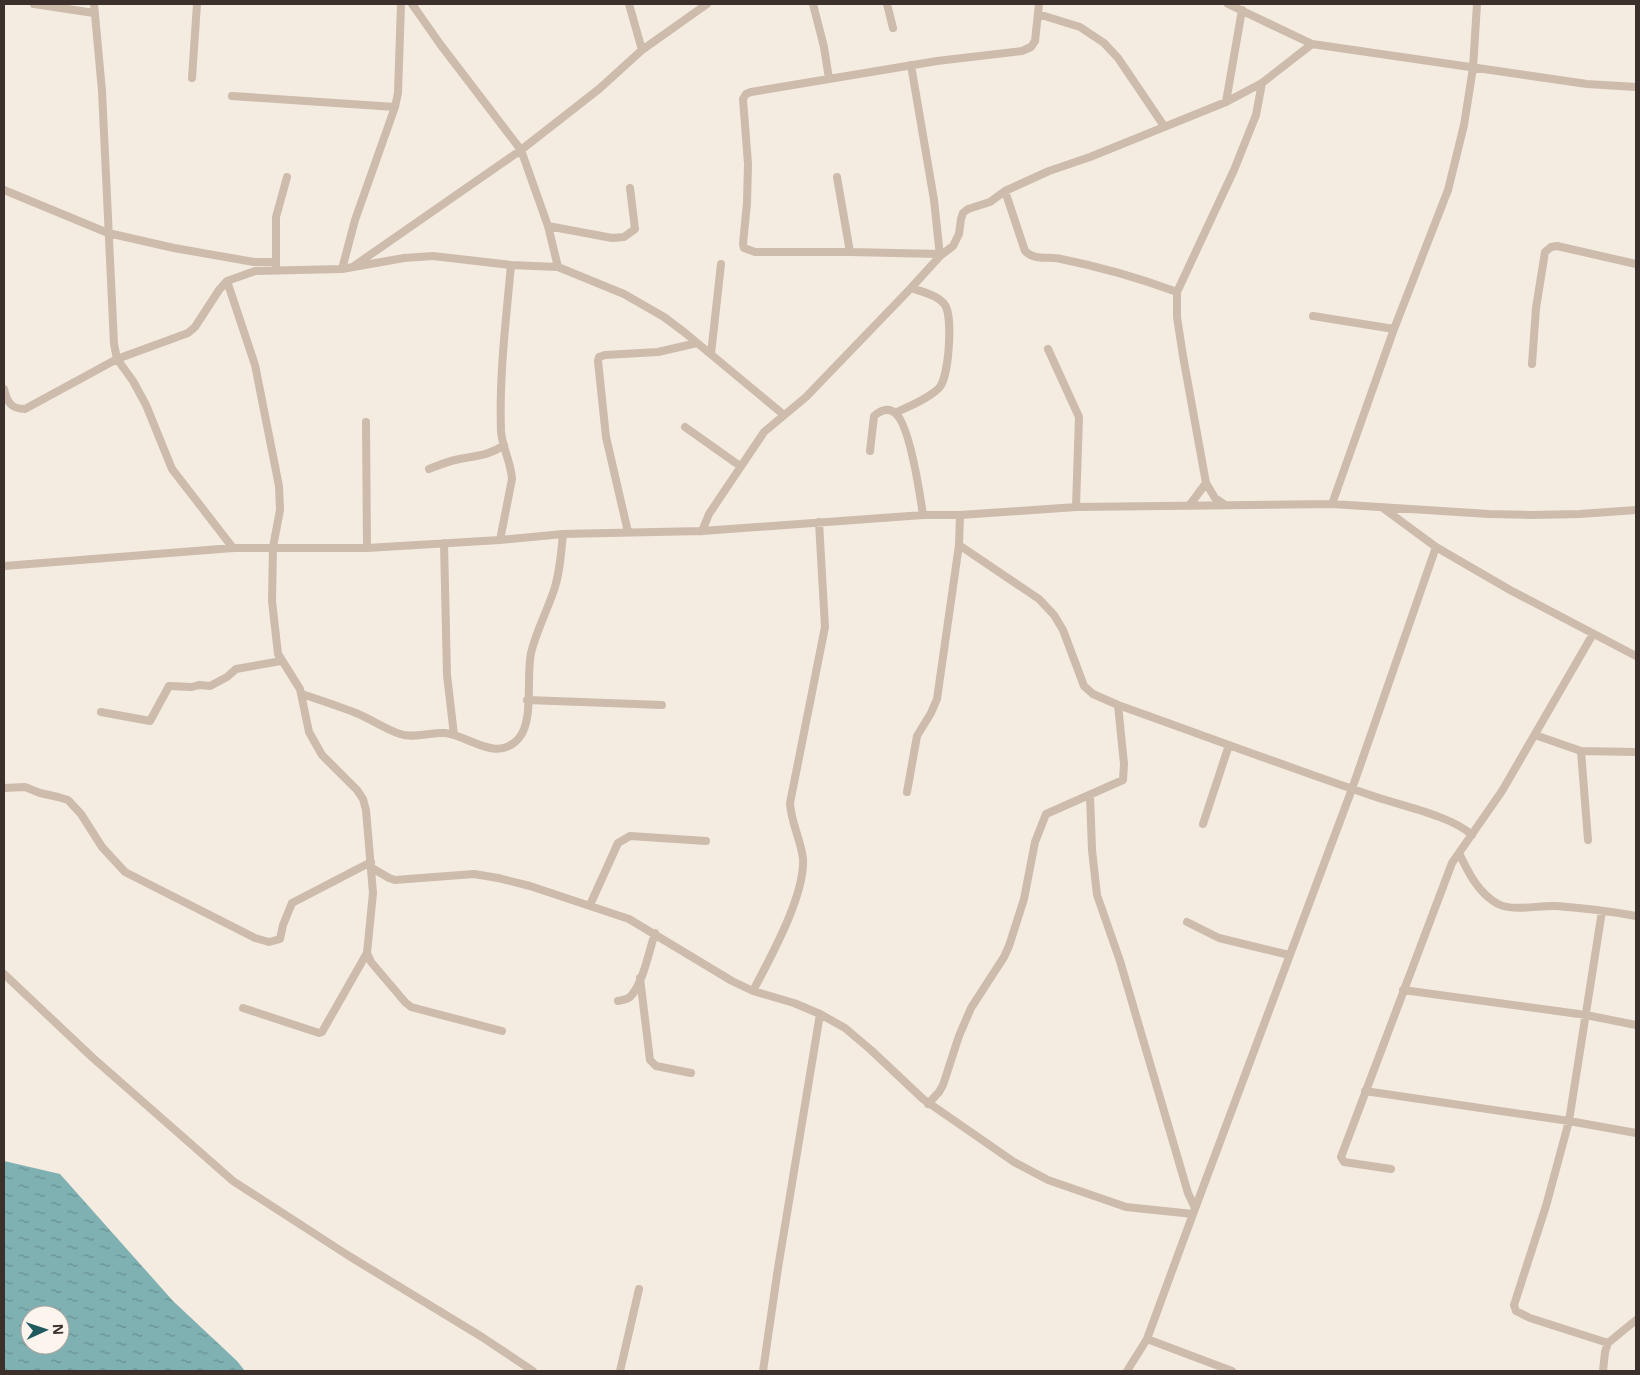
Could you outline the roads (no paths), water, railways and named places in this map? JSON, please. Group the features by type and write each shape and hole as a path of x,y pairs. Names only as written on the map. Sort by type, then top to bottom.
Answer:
{"street":[{"path":"34,4 94,14"},
{"path":"94,4 102,91 114,344 117,359 133,381 146,405 172,469 233,548"},
{"path":"192,78 197,4"},
{"path":"346,269 358,212 395,107 398,93 401,4"},
{"path":"412,4 521,150 548,226 558,267"},
{"path":"629,4 642,50"},
{"path":"346,269 521,150 599,89 642,50 707,4"},
{"path":"813,4 824,47 829,79"},
{"path":"887,4 893,28"},
{"path":"939,255 850,252 755,252 744,248 748,164 743,99 746,94 751,92 911,65 985,54 1022,51 1030,48 1035,41 1039,4"},
{"path":"1231,4 1312,44 1587,84 1636,88"},
{"path":"1332,504 1394,329 1448,190 1464,125 1473,68 1477,4"},
{"path":"1226,102 1242,10"},
{"path":"1038,14 1080,27 1104,43 1118,58 1164,126"},
{"path":"702,531 709,514 764,432 806,397 911,288 939,255 952,246 956,240 963,213 975,206 990,202 1005,191 1049,171 1090,157 1226,102 1262,83 1312,44"},
{"path":"911,65 934,200 939,255"},
{"path":"1224,504 1215,498 1206,483 1177,317 1177,292 1234,170 1256,115 1262,83"},
{"path":"232,96 395,107"},
{"path":"837,176 850,252"},
{"path":"276,265 276,217 287,177"},
{"path":"548,226 612,238 624,237 635,229 630,188"},
{"path":"4,190 108,233 174,248 254,262 346,269 404,258 433,256 511,265 558,267 642,303 684,332 784,415"},
{"path":"1005,191 1024,251 1034,258 1058,258 1092,266 1139,278 1177,292"},
{"path":"1532,364 1536,308 1546,252 1551,247 1556,246 1636,264"},
{"path":"711,354 720,264"},
{"path":"4,389 10,406 25,409 117,359 188,333 196,327 219,290 228,282 276,265"},
{"path":"500,540 512,479 501,431 502,380 511,265"},
{"path":"228,282 255,366 279,486 280,510 273,547 273,622 276,649 281,661 302,694 309,732 322,755 357,790 363,799 366,810 373,904 367,953 322,1032 319,1033 243,1008"},
{"path":"895,412 921,400 940,387 944,381 947,366 949,314 945,305 933,296 911,288"},
{"path":"1313,316 1394,329"},
{"path":"628,532 606,436 599,357 658,352 697,344"},
{"path":"1048,348 1079,418 1076,506"},
{"path":"870,451 874,416 881,411 889,410 895,412 903,425 911,454 923,515"},
{"path":"366,422 368,548"},
{"path":"685,427 740,466"},
{"path":"429,469 455,460 468,459 495,451 504,445"},
{"path":"1189,506 1206,483"},
{"path":"4,566 233,548 368,548 563,534 702,531 1076,506 1332,504 1532,515 1636,510"},
{"path":"1383,508 1436,547 1510,590 1636,656"},
{"path":"907,792 917,736 932,713 937,698 959,545 960,515"},
{"path":"753,991 778,941 803,873 802,852 792,820 790,803 824,627 820,522"},
{"path":"302,694 356,713 400,734 445,733 487,748 502,748 513,744 520,737 526,726 530,656 557,581 563,534"},
{"path":"444,543 446,675 454,735"},
{"path":"959,545 1039,599 1054,615 1063,630 1084,686 1092,694 1118,706 1352,789 1445,819 1464,828 1472,835"},
{"path":"1127,1371 1147,1339 1352,789 1436,547"},
{"path":"1391,1169 1344,1162 1342,1152 1403,990 1452,864 1502,791 1593,634"},
{"path":"101,712 150,721 169,686 210,686 236,669 281,661"},
{"path":"527,700 662,704"},
{"path":"928,1104 943,1085 959,1036 971,1008 1009,946 1024,899 1035,842 1046,814 1123,780 1124,764 1118,706"},
{"path":"1535,735 1581,751 1636,752"},
{"path":"1203,824 1230,745"},
{"path":"1581,751 1588,840"},
{"path":"4,788 25,788 40,794 68,800 81,814 102,847 125,872 255,938 269,942 280,939 283,925 292,903 371,864"},
{"path":"1090,794 1092,850 1097,895 1120,961 1194,1211"},
{"path":"590,905 618,843 624,838 639,836 706,841"},
{"path":"1459,853 1476,884 1484,894 1499,904 1512,907 1556,906 1636,916"},
{"path":"371,864 388,878 395,880 474,874 498,878 590,905 629,919 732,981 753,991 794,1003 820,1014 845,1028 928,1104 1014,1162 1048,1180 1126,1207 1194,1211"},
{"path":"1602,912 1569,1121 1546,1206 1514,1305 1516,1311 1530,1318 1608,1343"},
{"path":"1187,922 1219,938 1290,955"},
{"path":"618,1001 630,997 640,978 655,934"},
{"path":"367,953 371,962 411,1007 502,1031"},
{"path":"4,974 93,1058 233,1181 533,1371"},
{"path":"640,978 650,1060 656,1066 691,1073"},
{"path":"1403,990 1586,1015 1636,1025"},
{"path":"763,1371 820,1014"},
{"path":"1365,1091 1569,1121 1636,1133"},
{"path":"620,1371 639,1289"},
{"path":"1603,1371 1608,1343 1636,1320"},
{"path":"1147,1339 1232,1371"}],"water":[{"path":"4,1161 60,1174 173,1301 237,1361 245,1371 4,1371"}]}
